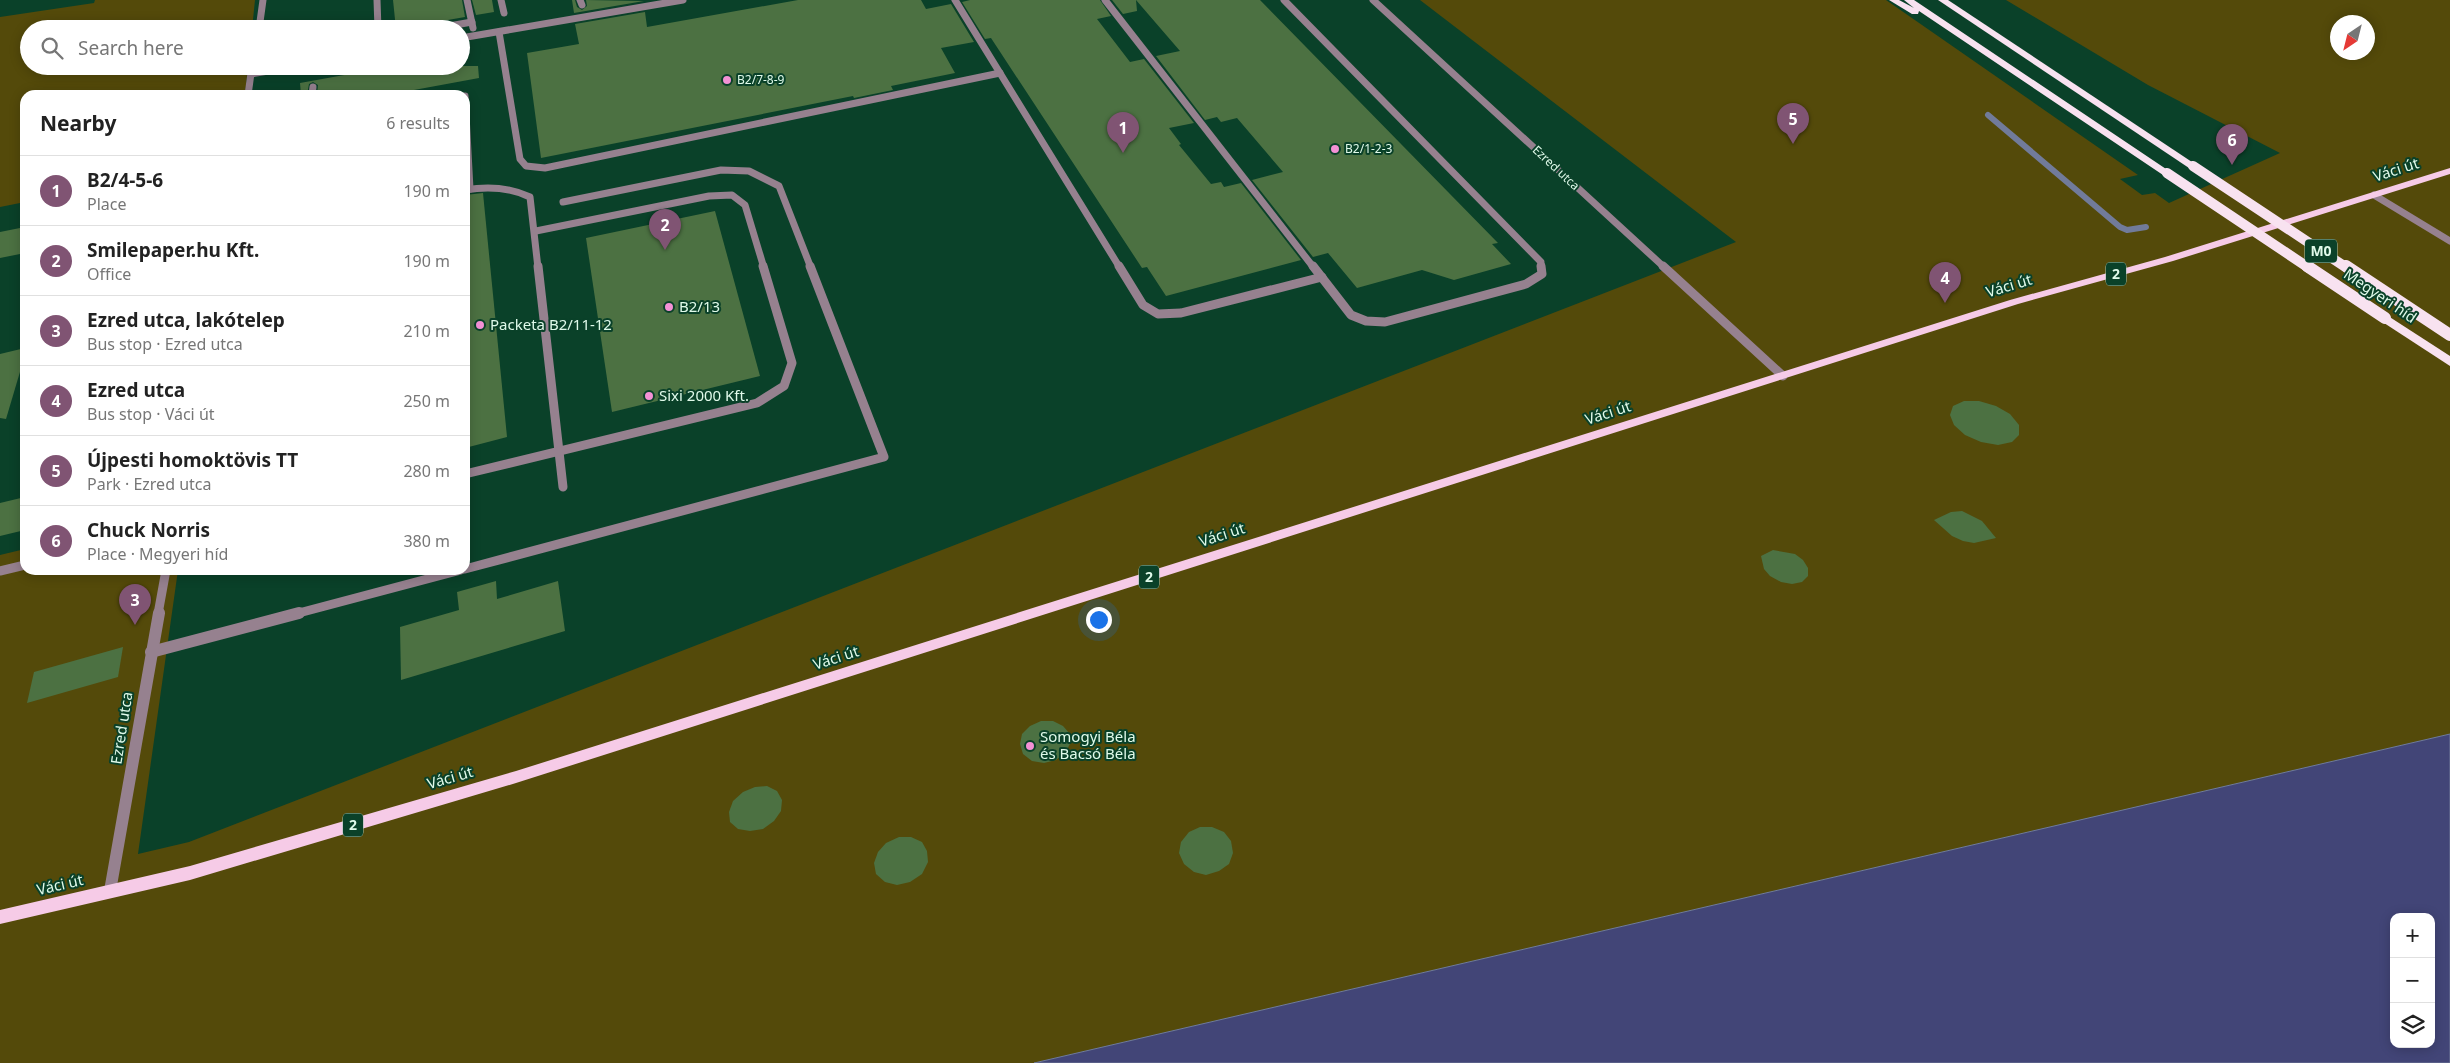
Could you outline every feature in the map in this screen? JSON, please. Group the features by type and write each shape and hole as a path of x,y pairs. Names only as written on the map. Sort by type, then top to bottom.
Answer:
{"highway":[{"path":"1893,0 1946,25"},
{"name":"M0","path":"1908,0 1946,25"},
{"name":"Megyeri híd","path":"1942,0 2450,335"},
{"name":"Megyeri híd","path":"1946,25 2450,362"}],"main road":[{"name":"Váci út","path":"0,917 190,872 516,777 2014,302 2187,254 2450,171"}],"street":[{"path":"260,20 263,0"},
{"path":"377,0 378,20"},
{"path":"467,0 474,36"},
{"path":"501,0 504,13"},
{"path":"470,37 682,0"},
{"path":"955,0 1143,305 1158,314 1182,313 1322,277"},
{"path":"1105,0 1351,314 1366,321 1385,322 1526,284 1542,274 1542,262 1284,0"},
{"name":"Ezred utca","path":"1373,0 1783,376"},
{"path":"499,32 520,159 526,166 545,168 1000,73"},
{"path":"249,90 251,75"},
{"path":"470,568 884,458 779,186 749,171 722,170 563,202"},
{"path":"470,190 505,188 520,191 530,197 536,232 563,487"},
{"path":"2374,195 2450,241"},
{"path":"470,473 757,403 784,386 792,363 745,205 732,196 709,196 536,232"},
{"path":"0,571 20,565"},
{"name":"Ezred utca","path":"110,891 165,575"},
{"path":"151,652 442,575"}],"shaded area":[{"path":"95,0 255,0 253,20 20,20 20,75 247,75 246,90 20,90 20,203 0,207 0,17 94,3"},
{"path":"1420,0 1886,0 2138,175 2120,179 2142,195 2155,193 2169,203 2280,153 2148,85 2006,0 2450,0 2450,734 1034,1063 0,1063 0,555 20,550 20,575 177,575 138,854 189,842 1736,242"}],"water":[{"path":"2450,734 2450,1063 1034,1063"}],"building":[{"path":"393,0 462,0 465,17 448,20 395,20"},
{"path":"472,0 492,0 494,12 476,15"},
{"path":"572,0 575,0 577,7 582,10 587,6 586,0 644,1 574,13"},
{"name":"B2/7-8-9","path":"798,0 921,0 926,9 951,4 974,42 941,48 955,73 891,86 893,90 854,98 853,96 541,158 527,53 579,44 575,24 645,12 647,27"},
{"path":"970,0 1100,0 1111,16 1097,19 1130,62 1144,59 1194,123 1169,128 1181,144 1179,145 1211,184 1221,182 1224,187 1241,183 1301,260 1166,296 1147,267 1142,268 991,38 985,39 962,2"},
{"path":"1112,0 1136,0 1137,11 1123,14"},
{"name":"B2/1-2-3","path":"1136,0 1260,0 1498,243 1492,244 1511,264 1454,280 1422,270 1357,288 1328,253 1313,257 1252,180 1283,172 1237,118 1221,122 1217,117 1205,120 1156,56 1180,51"},
{"path":"470,66 478,66 479,78 414,90 318,90 318,85 313,82 309,84 308,90 301,90 300,83 344,75 470,75"},
{"name":"Packeta B2/11-12","path":"483,193 507,437 470,447 470,194"},
{"name":"B2/13","path":"715,211 760,376 612,412 586,238"},
{"path":"20,228 20,254 0,258 0,232"},
{"path":"20,349 20,372 6,419 0,418 0,354"},
{"path":"1964,401 1979,401 1996,406 2010,414 2019,425 2019,435 2012,442 1998,445 1981,442 1965,435 1954,425 1950,415 1953,406"},
{"path":"20,498 20,531 0,536 0,503"},
{"path":"1962,511 1982,521 1996,538 1974,543 1963,541 1952,536 1934,520 1951,512"},
{"path":"1773,550 1795,554 1803,560 1808,568 1808,576 1802,582 1792,584 1781,582 1770,576 1764,569 1761,556"},
{"path":"496,581 497,599 558,581 565,631 401,680 400,627 459,610 457,592"},
{"path":"123,647 118,677 27,703 34,672"},
{"path":"1041,721 1053,721 1063,726 1070,734 1070,744 1065,753 1056,760 1044,763 1032,761 1023,754 1020,744 1022,734 1030,726"},
{"path":"767,786 777,791 782,800 781,811 774,821 763,829 750,831 738,829 730,822 729,812 733,801 743,792 755,787"},
{"path":"1200,827 1212,827 1224,832 1231,841 1233,853 1229,864 1219,871 1206,875 1194,872 1184,864 1179,853 1181,842 1189,832"},
{"path":"899,837 911,837 922,842 927,851 928,862 922,874 910,882 897,885 885,882 876,874 874,863 878,852 886,843"}],"waterway":[{"path":"1988,115 2120,227 2127,230 2146,227"}],"place":[{"name":"B2/7-8-9","path":"727,80"},
{"name":"Újpesti homoktövis TT","path":"1793,144"},
{"name":"B2/1-2-3","path":"1335,149"},
{"name":"B2/4-5-6","path":"1123,153"},
{"name":"Chuck Norris","path":"2232,165"},
{"name":"Smilepaper.hu Kft.","path":"665,250"},
{"name":"Ezred utca","path":"1945,303"},
{"name":"B2/13","path":"669,307"},
{"name":"Packeta B2/11-12","path":"480,325"},
{"name":"Sixi 2000 Kft.","path":"649,396"},
{"name":"Ezred utca, lakótelep","path":"135,625"},
{"name":"Somogyi Béla és Bacsó Béla","path":"1030,746"}]}
